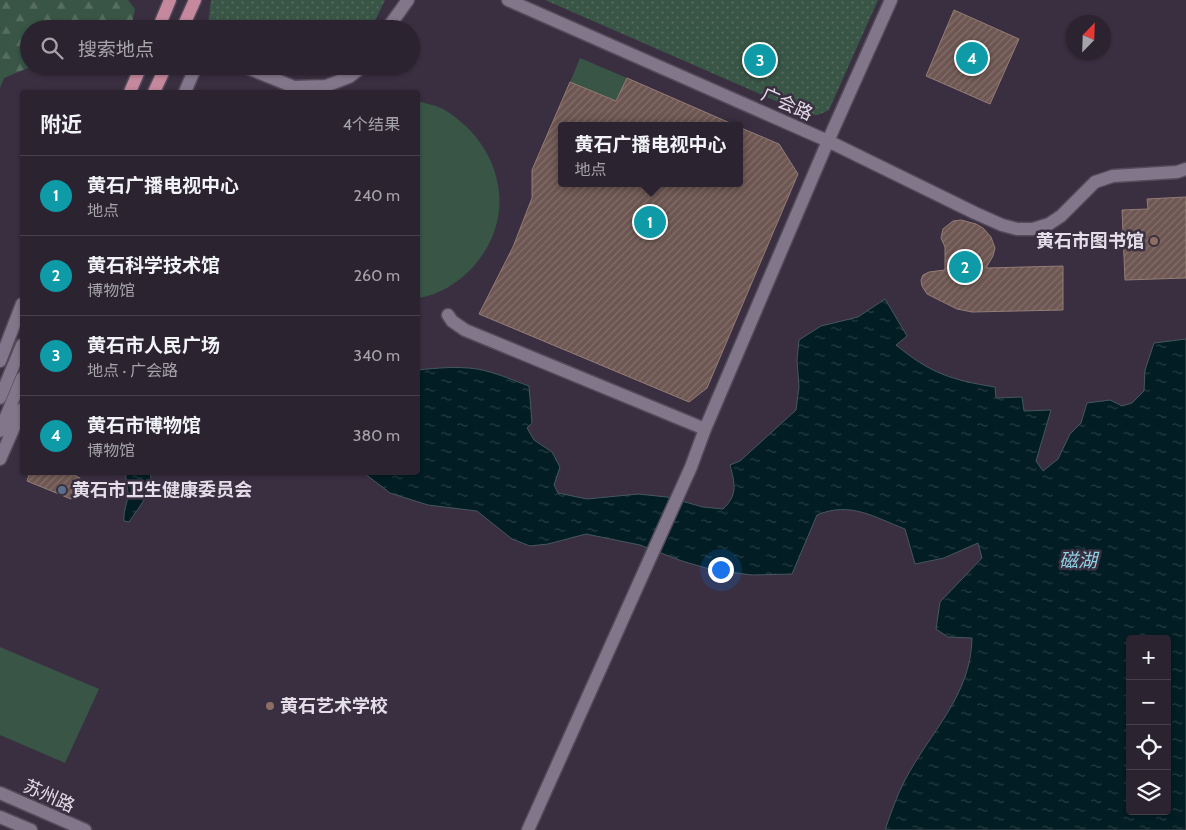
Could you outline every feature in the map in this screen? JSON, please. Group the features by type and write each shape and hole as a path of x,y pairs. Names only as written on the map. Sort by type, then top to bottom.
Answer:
{"main road":[{"path":"162,20 170,0"},
{"path":"186,20 195,0"},
{"path":"131,90 137,75"},
{"path":"155,90 162,75"}],"street":[{"path":"394,20 408,0"},
{"name":"广会路","path":"508,0 828,141 891,0"},
{"path":"185,90 192,75"},
{"path":"265,75 294,87 326,86 352,75"},
{"path":"528,830 691,467 705,429 828,141 975,213 1002,225 1017,229 1032,229 1050,224 1061,216 1088,188 1103,179 1113,176 1177,172 1186,169"},
{"path":"0,361 20,309"},
{"path":"448,315 460,328 705,429"},
{"path":"0,398 20,350"},
{"path":"0,431 20,383"},
{"path":"0,459 20,414"},
{"name":"苏州路","path":"0,793 85,830"},
{"path":"0,817 32,830"}],"green space":[{"path":"0,0 128,0 135,9 133,20 20,20 20,71 4,78 0,88"},
{"path":"211,0 385,0 375,20 208,20"},
{"path":"545,0 878,0 829,110 818,115 808,115"},
{"path":"580,58 627,78 616,101 570,82"},
{"path":"420,102 443,109 463,123 479,141 490,160 497,181 499,203 496,225 488,247 473,267 448,287 420,298"},
{"path":"0,647 99,689 65,763 0,735"}],"water":[{"name":"磁湖","path":"885,299 907,336 896,345 908,355 942,374 995,387 996,398 1022,397 1024,411 1051,410 1036,461 1043,471 1058,459 1070,434 1081,423 1087,403 1110,400 1122,406 1132,403 1144,391 1145,370 1154,343 1186,339 1186,830 885,830 905,780 948,713 965,678 970,659 972,638 948,637 936,629 940,602 982,558 978,543 944,558 915,564 905,529 862,512 851,510 829,511 817,515 792,574 752,575 713,570 682,561 640,545 586,534 548,544 530,546 512,539 477,511 428,505 390,493 367,475 420,475 420,370 470,368 490,372 529,386 532,423 527,428 534,440 552,452 560,467 554,485 558,493 587,499 638,494 667,497 703,507 723,509 731,499 734,489 730,465 740,461 796,410 799,387 797,360 799,340 821,326 858,317"},
{"path":"126,475 150,475 151,479 145,499 129,522 124,521 128,493"}],"building":[{"path":"954,10 1019,39 990,104 926,76"},
{"path":"627,78 728,122 558,122 558,187 743,187 743,129 779,144 798,174 707,388 689,402 479,314 513,247 532,198 532,170 570,82 616,101"},
{"name":"黄石市图书馆","path":"1186,197 1186,278 1125,280 1122,210 1148,209 1147,199"},
{"path":"961,220 976,224 983,228 991,237 995,248 986,268 1063,266 1063,310 972,312 957,309 927,294 922,286 921,280 923,275 929,272 945,270 945,247 941,238 943,229 953,221"},
{"name":"黄石市卫生健康委员会","path":"29,475 74,475 80,478 71,499 27,481"}],"place":[{"name":"黄石市博物馆","path":"972,58"},
{"name":"黄石市人民广场","path":"760,60"},
{"name":"黄石广播电视中心","path":"650,222"},
{"name":"黄石市图书馆","path":"1154,241"},
{"name":"黄石科学技术馆","path":"965,267"},
{"name":"黄石市卫生健康委员会","path":"62,490"},
{"name":"黄石艺术学校","path":"270,706"}]}
